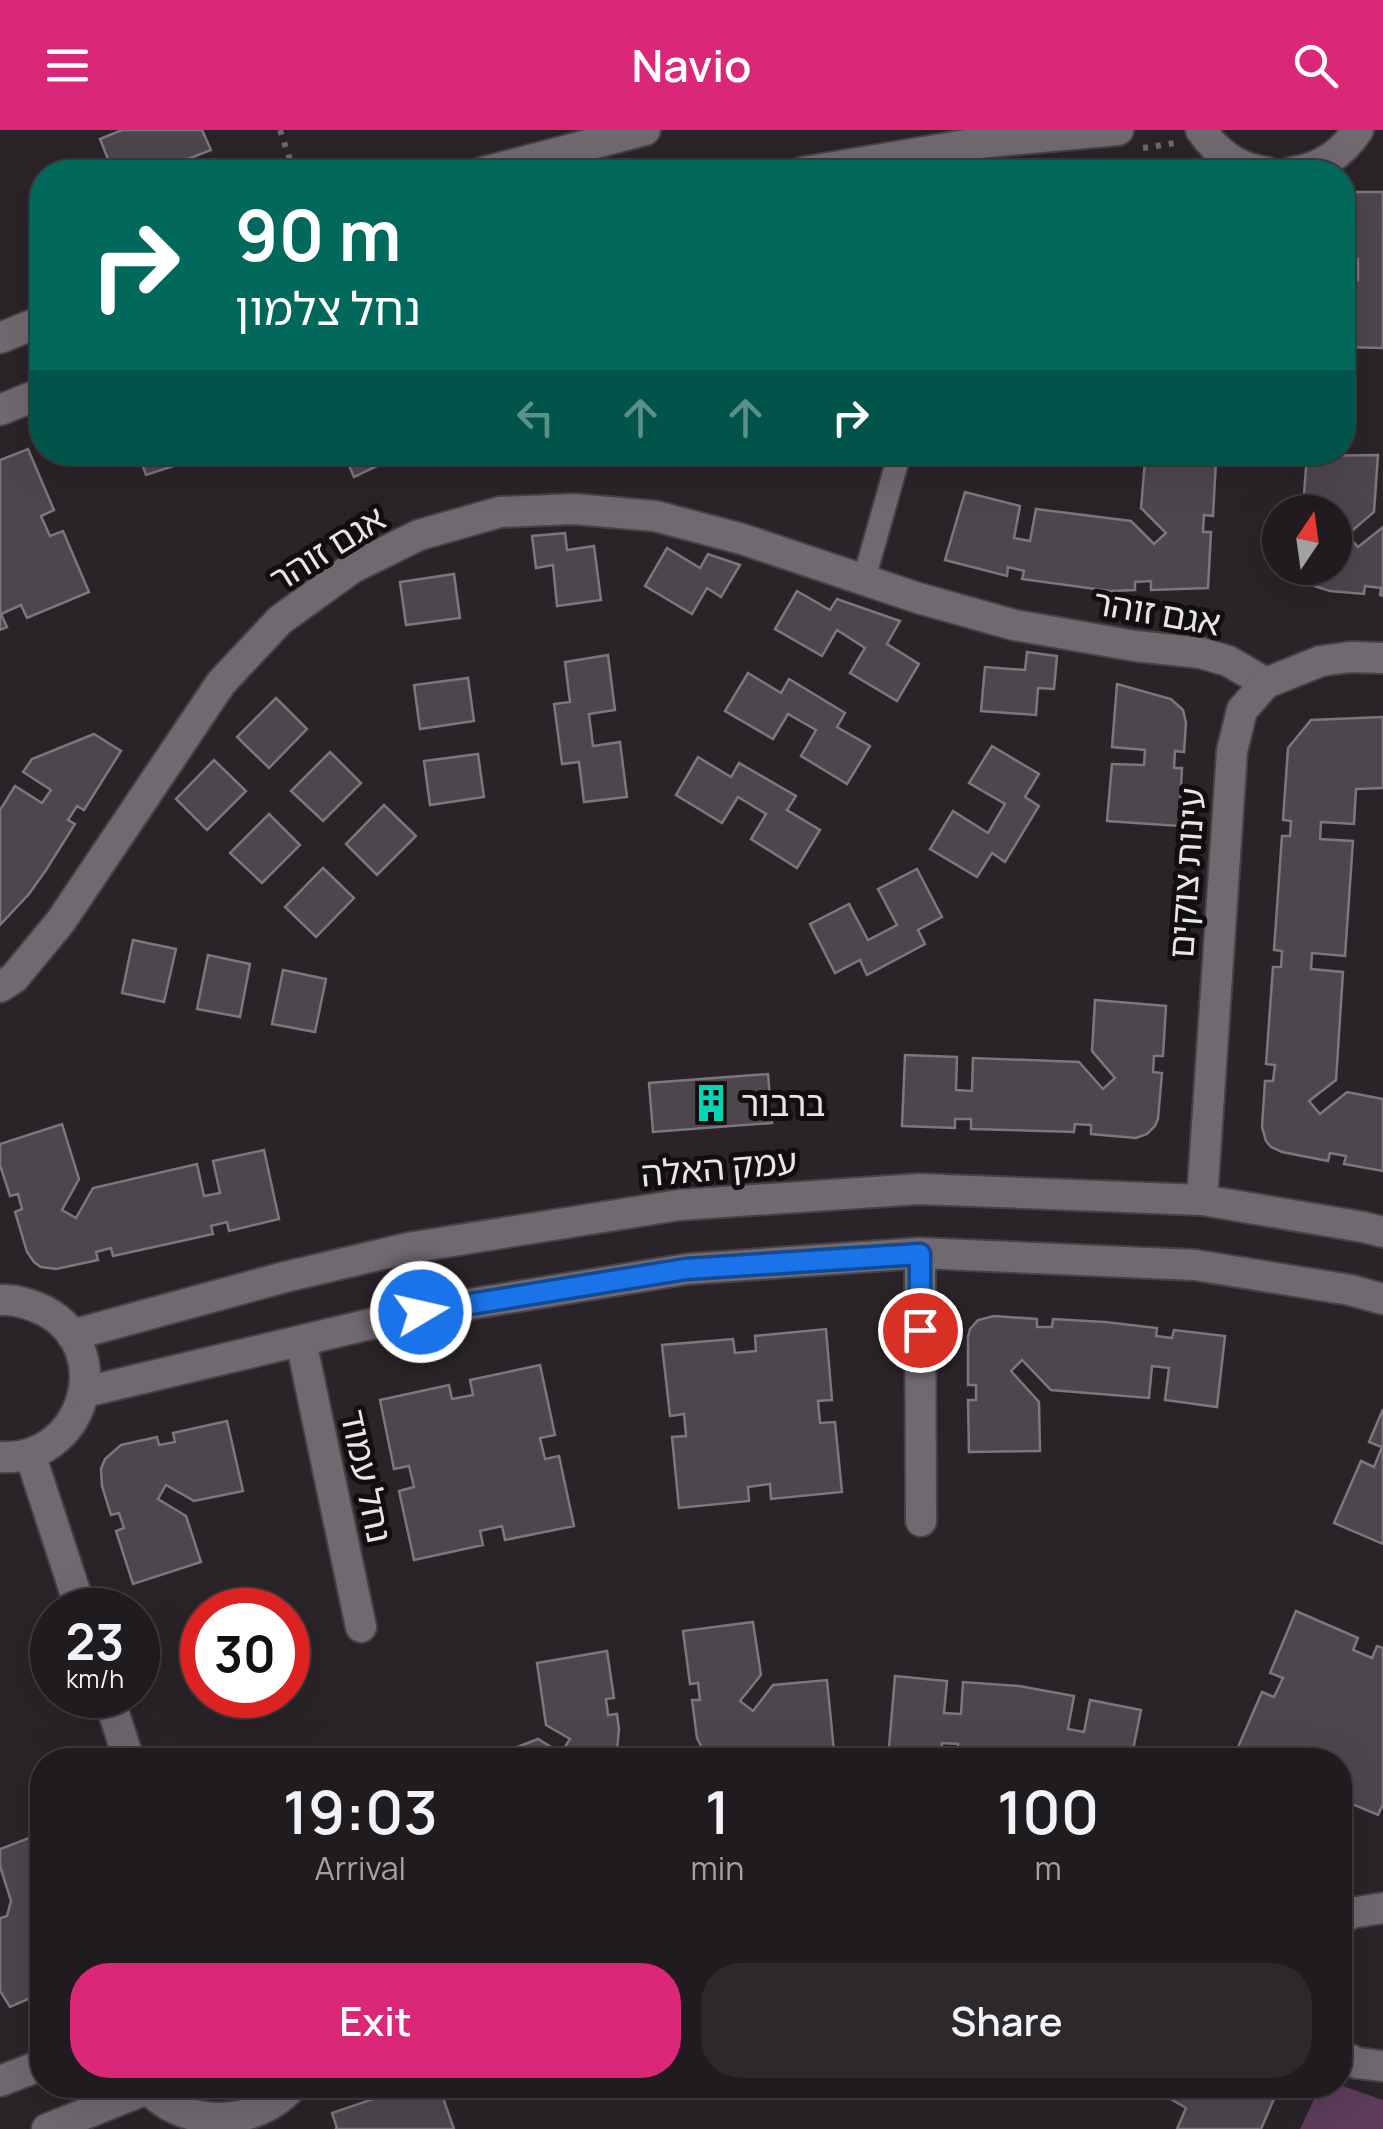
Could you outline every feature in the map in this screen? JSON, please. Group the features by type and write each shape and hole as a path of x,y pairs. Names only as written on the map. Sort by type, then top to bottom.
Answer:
{"street":[{"path":"530,160 645,130"},
{"path":"876,160 978,143 1118,130"},
{"path":"1202,130 1211,144 1231,160"},
{"path":"1330,160 1358,130"},
{"path":"0,338 30,326"},
{"path":"0,410 30,397"},
{"name":"אגם זוהר","path":"0,987 14,978 61,922 220,683 280,620 352,568 419,535 500,512 574,509 655,516 742,539 918,598 1014,625 1201,653 1228,661 1266,683"},
{"path":"1266,683 1321,661 1383,658"},
{"name":"עינות צוקים","path":"1202,1200 1232,751 1242,710 1266,683"},
{"name":"עמק האלה","path":"72,1335 408,1248 679,1205 919,1188 1202,1200 1383,1232"},
{"path":"85,1392 421,1312 686,1269 920,1254 1195,1265 1383,1299"},
{"path":"920,1254 921,1521"},
{"path":"0,1300 32,1304 54,1316 72,1335 84,1362 85,1392 66,1430 50,1445 15,1456 72,1588"},
{"name":"נחל עמוד","path":"301,1341 361,1627"},
{"path":"115,1718 125,1748"},
{"path":"1352,1913 1383,1908"},
{"path":"1352,2061 1383,2066"},
{"path":"0,2081 30,2070"},
{"path":"48,2129 120,2098"},
{"path":"155,2098 180,2120 201,2128 224,2129 246,2127 285,2098"}],"lane":[{"path":"864,579 896,465"}],"path":[{"path":"280,130 290,160"}],"shaded area":[{"path":"1352,2089 1383,2100 1383,2129 1300,2129 1315,2098 1352,2098"}],"building":[{"path":"122,130 202,130 211,150 186,160 108,160 100,139"},
{"path":"1355,192 1383,192 1383,348 1355,347"},
{"path":"28,449 30,465 35,465 54,510 41,516 50,536 63,531 89,592 27,618 21,605 1,614 7,627 0,630 0,460"},
{"path":"1355,455 1378,455 1374,512 1352,531 1352,495 1304,495 1306,465 1355,465"},
{"path":"143,465 177,465 146,475"},
{"path":"349,465 379,465 354,477"},
{"path":"1145,465 1216,465 1213,516 1204,515 1203,532 1211,532 1208,588 1151,590 1151,581 1135,582 1135,590 1110,591 1022,579 1024,571 1008,567 1007,576 945,560 965,492 1020,506 1014,538 1030,541 1036,509 1131,521 1154,544 1166,533 1141,508"},
{"path":"1383,527 1383,596 1381,588 1365,586 1364,594 1314,586 1352,585 1352,540 1358,547"},
{"path":"565,533 567,550 594,546 601,600 557,606 553,565 536,568 532,536"},
{"path":"667,548 700,568 708,554 740,565 721,597 707,588 692,614 645,586"},
{"path":"454,574 460,618 406,625 400,582"},
{"path":"797,591 830,610 837,599 900,621 887,644 919,664 897,701 850,673 865,648 837,630 822,656 775,629"},
{"path":"1027,652 1057,656 1054,689 1038,688 1036,715 981,711 985,667 1025,670"},
{"path":"608,655 615,710 589,714 593,746 620,742 627,797 584,802 579,762 562,764 554,704 570,702 565,662"},
{"path":"748,673 781,693 789,679 845,713 837,727 870,746 847,784 801,756 816,730 788,714 773,739 725,711"},
{"path":"468,678 474,721 420,729 414,685"},
{"path":"1117,684 1171,699 1183,710 1184,752 1175,751 1174,768 1182,768 1179,826 1107,821 1112,764 1144,765 1145,750 1112,747"},
{"path":"276,698 307,729 269,768 237,737"},
{"path":"1383,717 1383,788 1356,789 1354,824 1321,822 1320,839 1353,841 1345,956 1312,953 1311,969 1343,972 1336,1080 1309,1101 1320,1114 1347,1092 1383,1099 1383,1171 1344,1164 1346,1156 1330,1153 1328,1161 1282,1152 1266,1141 1262,1127 1265,1081 1273,1081 1275,1065 1266,1064 1273,967 1281,967 1282,951 1274,950 1282,836 1290,836 1291,821 1283,820 1288,748 1311,720"},
{"path":"94,734 121,751 84,810 77,806 68,820 75,824 46,870 0,925 0,810 15,786 42,803 51,790 23,772 32,759"},
{"path":"992,746 1039,774 1025,797 1039,806 1005,862 992,853 977,877 930,849 953,811 988,833 1005,804 969,783"},
{"path":"330,752 361,783 323,821 291,791"},
{"path":"478,754 484,797 430,805 424,761"},
{"path":"698,757 731,777 739,763 796,796 787,810 820,830 797,868 751,839 766,814 738,797 722,823 676,795"},
{"path":"214,760 246,791 207,830 176,799"},
{"path":"384,805 416,836 377,875 346,844"},
{"path":"269,814 300,845 262,883 230,853"},
{"path":"323,868 354,898 316,937 285,907"},
{"path":"917,869 942,917 918,930 925,944 867,975 860,960 835,973 810,924 849,904 868,940 897,925 878,889"},
{"path":"133,940 176,949 164,1002 122,993"},
{"path":"208,955 250,964 240,1017 197,1009"},
{"path":"283,970 326,979 315,1032 272,1024"},
{"path":"1095,1000 1166,1006 1163,1056 1154,1056 1153,1072 1162,1073 1158,1119 1147,1134 1136,1138 1091,1134 1091,1125 1075,1124 1074,1132 971,1129 971,1119 955,1119 955,1128 902,1126 905,1055 957,1057 956,1090 972,1091 973,1058 1079,1062 1103,1089 1115,1078 1092,1051"},
{"name":"ברבור","path":"768,1074 772,1123 653,1132 649,1083"},
{"path":"62,1124 79,1179 62,1210 76,1218 93,1188 197,1164 204,1196 220,1193 213,1161 264,1150 279,1219 229,1231 227,1222 211,1226 213,1234 113,1256 111,1248 96,1252 98,1260 56,1269 41,1267 27,1252 15,1212 22,1209 18,1194 10,1196 0,1165 0,1144"},
{"path":"994,1316 1037,1319 1037,1327 1052,1327 1053,1319 1157,1328 1156,1336 1172,1338 1174,1330 1225,1336 1217,1407 1165,1400 1169,1368 1152,1366 1149,1398 1051,1390 1022,1360 1011,1371 1039,1402 1040,1451 969,1452 968,1400 976,1400 976,1385 968,1385 968,1337 978,1320"},
{"path":"826,1329 832,1400 818,1401 820,1423 835,1422 842,1492 771,1499 770,1484 748,1487 749,1501 679,1508 672,1437 686,1436 684,1414 670,1416 662,1345 733,1339 735,1353 756,1351 755,1336"},
{"path":"540,1365 555,1435 540,1438 545,1459 559,1456 574,1526 505,1540 502,1526 480,1531 483,1545 414,1560 399,1491 414,1487 409,1466 394,1469 380,1400 449,1385 452,1399 473,1395 470,1380"},
{"path":"1383,1409 1383,1544 1334,1523 1361,1461 1374,1467 1382,1447 1369,1442"},
{"path":"227,1421 243,1491 194,1501 166,1485 158,1499 186,1516 201,1562 133,1584 116,1531 124,1528 119,1513 111,1515 102,1486 105,1459 121,1445 157,1437 159,1445 175,1442 173,1433"},
{"path":"1296,1611 1358,1638 1353,1650 1372,1658 1377,1646 1383,1648 1383,1804 1378,1815 1352,1804 1352,1748 1238,1748 1262,1692 1274,1697 1283,1678 1270,1673"},
{"path":"753,1622 761,1675 740,1701 753,1711 773,1685 827,1680 834,1748 702,1748 692,1700 700,1700 698,1683 690,1684 683,1631"},
{"path":"607,1651 614,1698 606,1699 608,1715 617,1714 617,1748 564,1748 570,1739 546,1725 537,1663"},
{"path":"895,1676 947,1681 944,1713 961,1714 963,1682 1019,1686 1074,1696 1068,1729 1084,1732 1090,1700 1141,1710 1133,1748 958,1748 958,1744 942,1743 941,1748 889,1747"},
{"path":"538,1739 553,1748 515,1748"},
{"path":"30,1838 30,1998 10,2007 0,1991 0,1918 7,1916 11,1901 0,1866 0,1849"},
{"path":"376,2098 443,2098 454,2129 335,2129 332,2113"},
{"path":"1169,2098 1274,2098 1261,2129 1177,2129 1186,2108"}],"place":[{"name":"ברבור","path":"711,1103"}],"route":[{"path":"421,1312 686,1269 920,1254 920,1330"}]}
